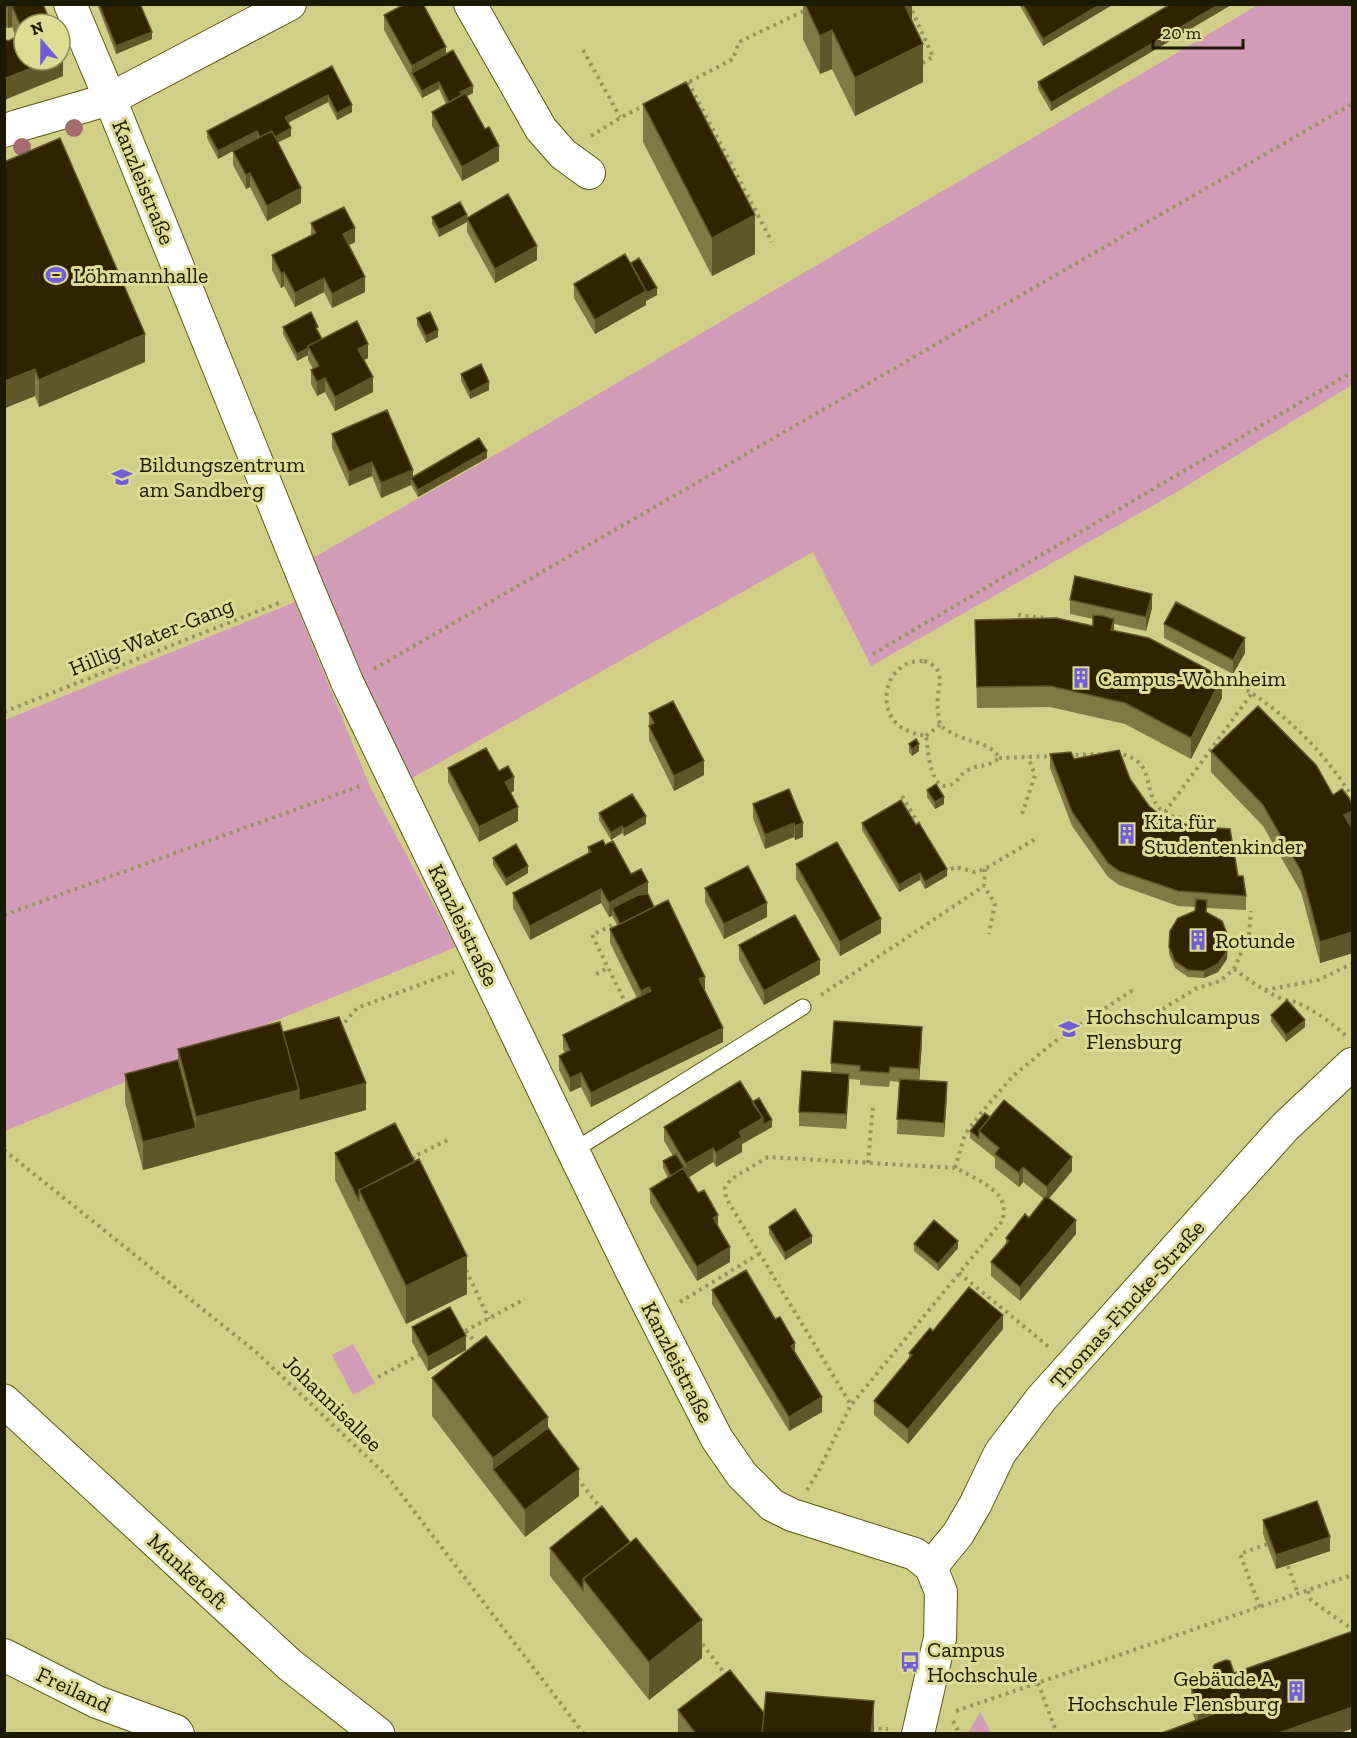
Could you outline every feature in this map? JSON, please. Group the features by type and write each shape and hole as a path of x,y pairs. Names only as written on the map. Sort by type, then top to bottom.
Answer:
{"street":[{"name":"Kanzleistraße","path":"70,4 348,684 631,1270 717,1439 742,1475 772,1505 792,1515 915,1554 931,1567"},
{"path":"4,131 110,99 290,4"},
{"path":"470,4 541,129 563,154 589,173"},
{"name":"Thomas-Fincke-Straße","path":"931,1567 958,1534 1000,1453 1041,1399 1285,1127 1353,1064"},
{"name":"Munketoft","path":"4,1401 291,1665 378,1734"},
{"path":"919,1730 940,1638 941,1592 931,1567"},
{"name":"Freiland","path":"4,1655 97,1702 176,1731 178,1734"}],"lane":[{"path":"573,1151 803,1007"}],"path":[{"path":"909,4 933,57 922,63"},
{"path":"679,87 733,59 739,42 807,9"},
{"path":"583,50 620,118"},
{"path":"688,82 772,242"},
{"path":"563,154 650,102"},
{"path":"348,684 1353,104"},
{"path":"873,654 1353,372"},
{"name":"Hillig-Water-Gang","path":"4,712 309,591"},
{"path":"1018,615 1051,619"},
{"path":"926,736 901,727 892,718 886,700 888,685 904,665 924,661 932,663 939,671 940,725 947,731 967,740 987,746 996,752 999,758"},
{"path":"1210,671 1252,693 1302,734 1353,797"},
{"path":"1165,812 1252,693"},
{"path":"926,736 940,725"},
{"path":"926,736 932,773 940,785 947,786 954,783 969,769 991,764 999,758 1118,753 1134,757 1145,768 1156,803 1165,812 1182,818 1199,820 1212,826 1218,837"},
{"path":"1022,814 1035,775 1028,757"},
{"path":"4,915 392,774"},
{"path":"902,796 924,834"},
{"path":"941,862 946,871 956,867 975,872 985,869 1037,838"},
{"path":"985,869 984,886 995,904 989,934"},
{"path":"803,1007 984,886"},
{"path":"1150,1017 1195,989 1220,981 1234,969 1249,935 1251,911"},
{"path":"612,925 592,935 630,1011"},
{"path":"330,1031 341,1028 357,1008 482,961"},
{"path":"1264,990 1318,980 1353,964"},
{"path":"596,974 608,968"},
{"path":"1234,969 1280,999 1298,1003 1312,1011 1340,1030 1353,1043"},
{"path":"955,1168 965,1134 1013,1076 1058,1039 1133,990"},
{"path":"868,1163 873,1106"},
{"path":"418,1168 413,1157 450,1139"},
{"name":"Johannisallee","path":"4,1150 256,1352 388,1477 584,1734"},
{"path":"792,1515 819,1470 851,1405 1003,1220 1004,1209 1002,1200 995,1192 972,1176 955,1168 768,1157 730,1179 725,1188 726,1198 851,1405"},
{"path":"656,1317 759,1254"},
{"path":"464,1265 489,1318"},
{"path":"959,1273 1072,1366"},
{"path":"457,1335 525,1299"},
{"path":"466,1330 480,1349"},
{"path":"378,1377 429,1350"},
{"path":"571,1469 605,1515"},
{"path":"1260,1607 1240,1554 1267,1544"},
{"path":"1286,1567 1298,1594"},
{"path":"860,1727 919,1730 1038,1683 1353,1575"},
{"path":"1308,1591 1311,1600 1353,1629"},
{"path":"694,1633 730,1680"},
{"path":"1038,1683 1057,1734"}],"shaded area":[{"path":"1258,5 1352,5 1352,385 1175,493 871,666 813,552 407,781 309,560 488,459"},
{"path":"295,602 371,789 456,947 5,1131 5,720"},
{"path":"353,1344 375,1383 353,1395 332,1355"},
{"path":"980,1712 991,1733 968,1733"}],"building":[{"path":"4,4 43,4 46,12 15,12 12,6 4,6"},
{"path":"99,4 140,4 152,32 116,46"},
{"path":"405,4 423,4 446,47 412,66 384,15"},
{"path":"805,4 904,4 923,44 855,78 832,30 820,36"},
{"path":"1023,4 1101,4 1043,39"},
{"path":"1171,4 1220,4 1051,103 1038,82"},
{"path":"4,39 8,41 12,39 12,72 21,72 4,79"},
{"path":"453,50 473,86 460,92 462,95 449,102 439,82 422,91 412,73"},
{"path":"332,66 352,105 337,113 328,95 285,117 291,128 275,137 272,131 260,137 257,131 218,151 207,131"},
{"path":"686,82 755,215 712,238 643,104"},
{"path":"465,93 485,129 489,127 499,146 462,167 432,112"},
{"path":"272,131 301,188 267,206 250,173 246,175 233,151"},
{"name":"Löhmannhalle","path":"60,138 145,334 39,380 35,369 5,381 4,162"},
{"path":"508,194 537,246 495,269 467,218"},
{"path":"460,202 467,215 439,230 432,217"},
{"path":"344,207 355,228 343,234 365,277 332,294 324,278 295,293 272,255 316,233 311,223"},
{"path":"625,254 646,291 595,320 574,284"},
{"path":"639,258 657,288 646,293 631,263"},
{"path":"311,312 322,339 297,354 283,327"},
{"path":"430,312 438,330 426,336 417,318"},
{"path":"357,321 368,344 358,349 373,377 335,397 325,378 317,382 311,370 319,366 308,346"},
{"path":"481,364 489,382 470,392 461,374"},
{"path":"387,410 413,470 381,483 372,462 349,472 332,434"},
{"path":"479,438 487,451 418,490 411,478"},
{"path":"1075,576 1152,594 1146,617 1070,600"},
{"path":"1176,602 1245,638 1233,660 1164,624"},
{"name":"Campus-Wohnheim","path":"1093,615 1114,619 1111,630 1149,638 1222,677 1191,738 1125,703 1050,686 977,687 975,620 1056,618 1093,626"},
{"path":"673,701 704,761 674,776 649,726 654,723 649,713"},
{"name":"Campus-Wohnheim","path":"1258,706 1316,765 1333,795 1342,789 1353,807 1353,811 1344,815 1353,830 1353,932 1320,942 1301,871 1263,805 1211,751"},
{"path":"916,739 919,744 912,749 909,744"},
{"path":"486,748 499,771 508,766 514,777 505,782 518,807 479,827 448,768"},
{"name":"Kita für Studentenkinder","path":"1119,750 1130,779 1149,806 1159,814 1190,826 1230,829 1238,876 1243,876 1246,896 1178,891 1119,871 1108,863 1072,812 1050,754 1071,752 1074,759"},
{"path":"936,784 944,797 935,802 927,790"},
{"path":"789,789 803,823 795,826 794,823 765,835 753,804"},
{"path":"632,794 646,816 624,829 622,826 611,833 599,813"},
{"path":"901,800 916,825 919,823 947,869 925,882 920,873 899,885 862,823"},
{"path":"603,840 605,845 613,841 631,874 641,869 648,882 609,903 601,889 530,926 513,893 591,852 588,847"},
{"path":"837,842 881,919 840,942 796,864"},
{"path":"516,844 528,866 506,879 493,858"},
{"path":"748,866 767,903 724,924 705,888"},
{"path":"648,894 654,907 620,924 612,908 638,895"},
{"name":"Rotunde","path":"1196,899 1207,900 1206,912 1222,921 1228,936 1227,951 1218,964 1204,971 1188,970 1175,961 1169,947 1170,931 1178,918 1195,911"},
{"path":"668,900 705,977 699,979 723,1028 591,1093 581,1073 570,1078 559,1056 570,1050 563,1035 651,991 649,987 641,991 610,929"},
{"path":"795,915 820,960 764,991 739,945"},
{"path":"1287,1000 1305,1020 1286,1035 1271,1015"},
{"path":"339,1017 366,1083 299,1101 299,1090 283,1032"},
{"path":"834,1021 922,1027 919,1069 890,1067 889,1073 860,1071 860,1066 831,1063"},
{"path":"280,1022 299,1090 196,1117 178,1049"},
{"path":"178,1060 196,1128 143,1142 125,1074"},
{"path":"802,1071 849,1074 846,1114 799,1112"},
{"path":"900,1079 947,1082 944,1123 897,1119"},
{"path":"740,1081 763,1118 739,1132 742,1137 716,1153 713,1148 686,1164 664,1127"},
{"path":"759,1098 772,1120 763,1125 763,1118 752,1102"},
{"path":"1004,1100 1072,1157 1047,1187 1023,1167 1019,1173 995,1154 999,1148 979,1131"},
{"path":"985,1113 990,1117 979,1131 979,1138 970,1131"},
{"path":"395,1123 415,1162 359,1190 359,1201 335,1153"},
{"path":"676,1154 687,1174 683,1168 671,1176 663,1161"},
{"path":"419,1159 467,1256 406,1286 359,1190"},
{"path":"683,1168 698,1193 704,1190 718,1215 713,1218 730,1247 697,1267 650,1189"},
{"path":"1046,1196 1076,1220 1020,1287 991,1262 1009,1241 1006,1238 1025,1214 1029,1218"},
{"path":"795,1209 812,1236 785,1253 769,1227"},
{"path":"934,1220 958,1241 938,1264 914,1244"},
{"path":"746,1270 775,1319 780,1317 795,1343 791,1346 822,1397 789,1417 712,1290"},
{"path":"969,1287 1003,1315 908,1429 874,1401 912,1355 909,1353 930,1328 933,1331"},
{"path":"450,1307 466,1336 428,1357 412,1327"},
{"path":"486,1336 548,1417 493,1458 432,1378"},
{"path":"548,1428 579,1469 525,1510 493,1469"},
{"path":"1317,1501 1330,1537 1276,1555 1263,1520"},
{"path":"602,1506 630,1542 583,1579 583,1590 550,1548"},
{"path":"636,1538 702,1620 649,1662 583,1579"},
{"name":"Gebäude A, Hochschule Flensburg","path":"1353,1631 1353,1707 1276,1734 1159,1734 1214,1714 1210,1704 1198,1708 1191,1686 1217,1677 1213,1667 1215,1664 1230,1661 1234,1673"},
{"path":"730,1670 764,1713 762,1734 696,1734 678,1710"},
{"path":"766,1692 874,1701 871,1734 762,1734"}],"place":[{"name":"Löhmannhalle","path":"56,275"},
{"name":"Bildungszentrum am Sandberg","path":"122,477"},
{"name":"Campus-Wohnheim","path":"1081,678"},
{"name":"Kita für Studentenkinder","path":"1127,834"},
{"name":"Rotunde","path":"1198,940"},
{"name":"Hochschulcampus Flensburg","path":"1069,1029"},
{"name":"Campus Hochschule","path":"910,1662"},
{"name":"Gebäude A, Hochschule Flensburg","path":"1296,1691"}]}
